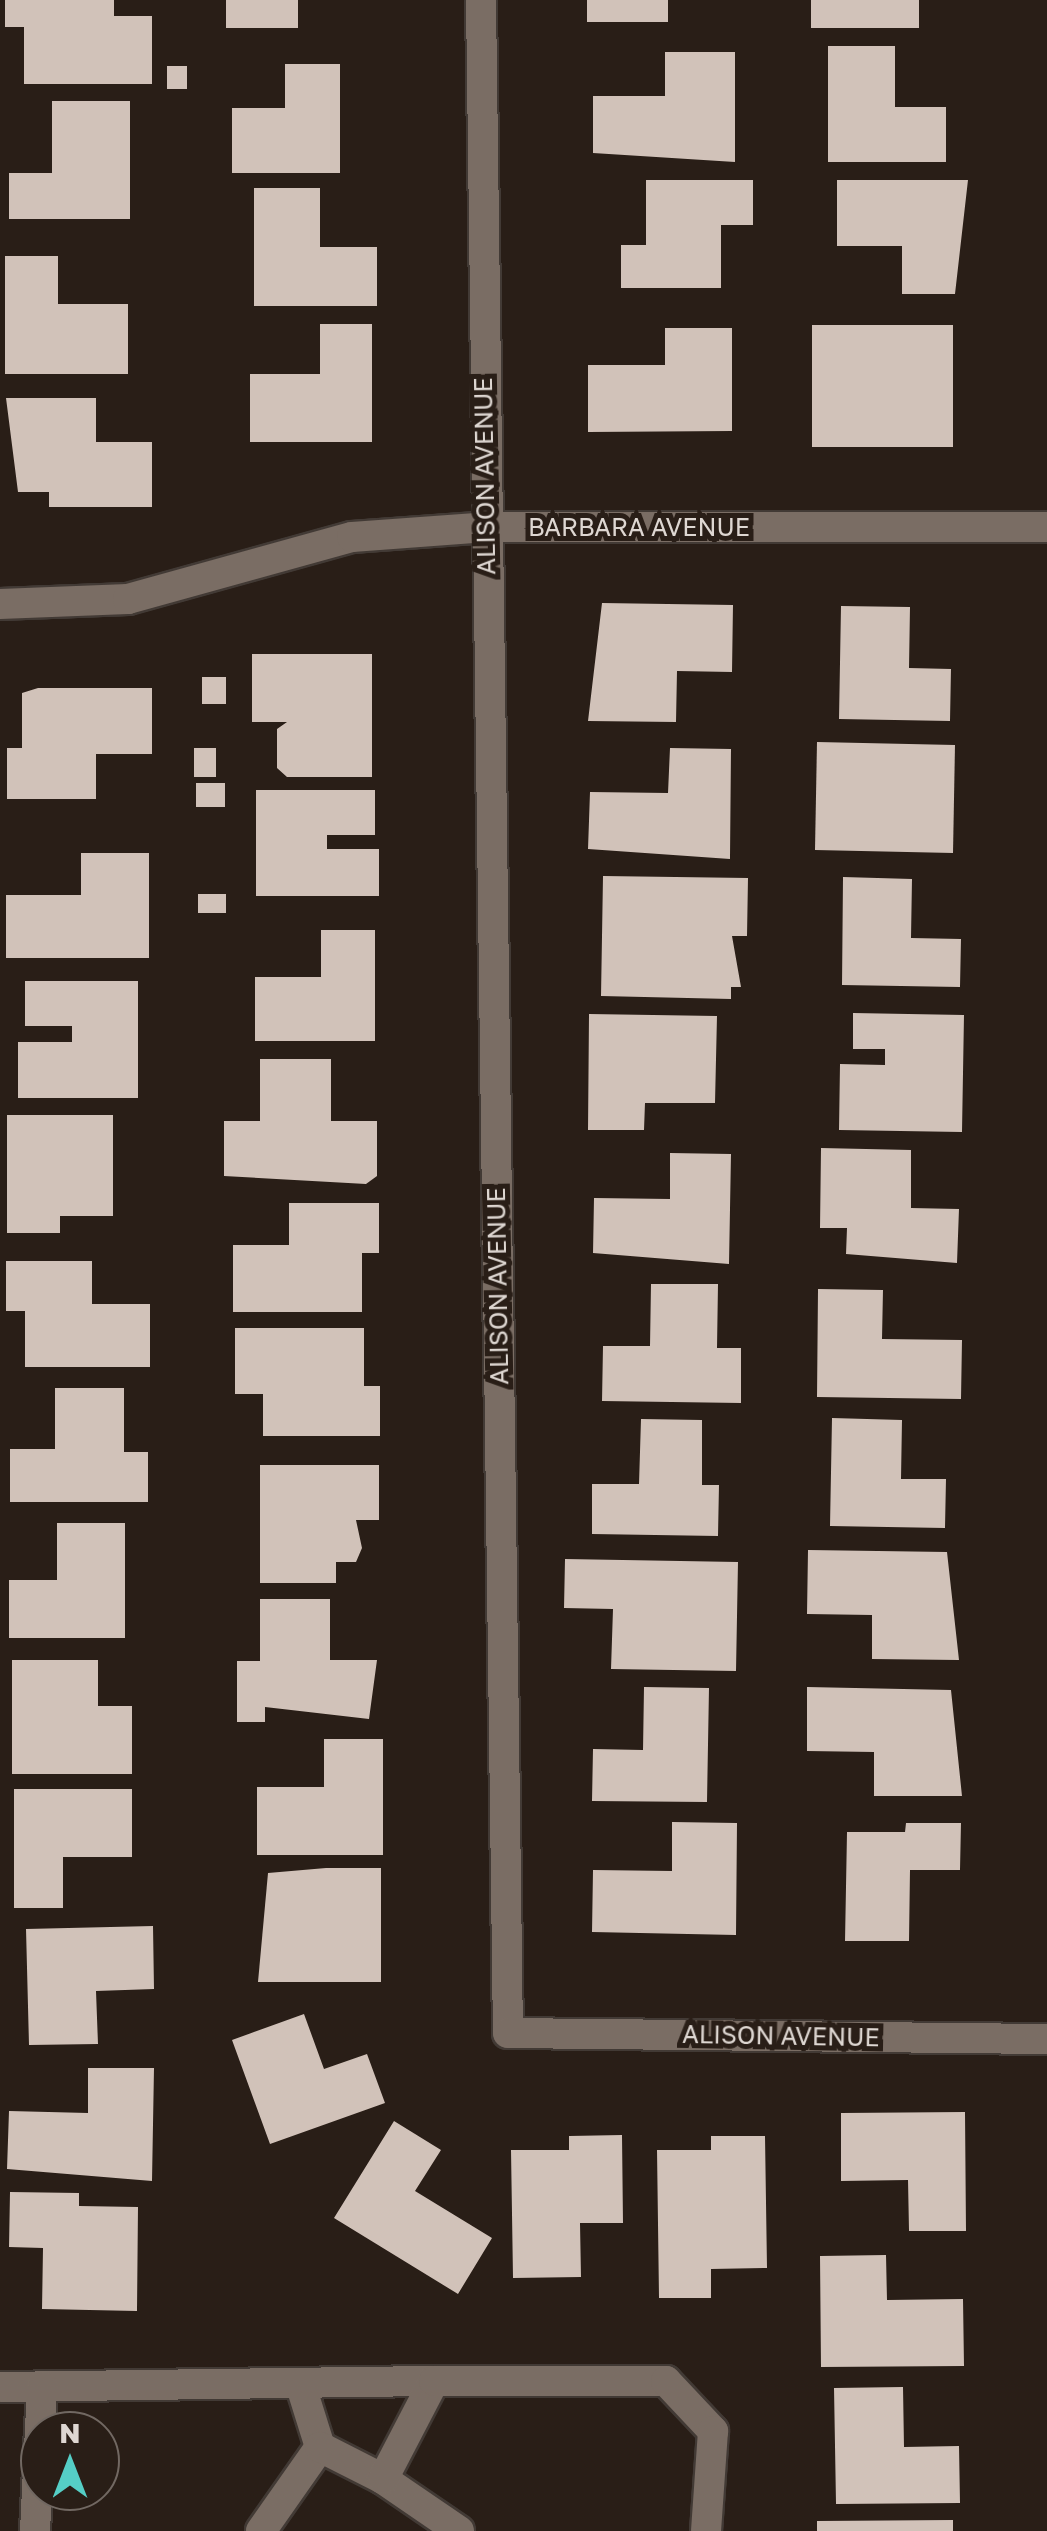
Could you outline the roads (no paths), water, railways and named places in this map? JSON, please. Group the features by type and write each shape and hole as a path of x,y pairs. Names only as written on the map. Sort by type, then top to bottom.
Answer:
{"street":[{"name":"ALISON AVENUE","path":"481,0 508,2033 1047,2038"},
{"name":"BARBARA AVENUE","path":"0,604 128,599 352,537 487,527 1047,527"},
{"path":"383,2479 434,2380"},
{"path":"0,2387 434,2380 666,2381 713,2430 706,2531"},
{"path":"300,2383 320,2447 383,2479 459,2531"},
{"path":"36,2531 42,2386"},
{"path":"261,2531 320,2447"}]}
